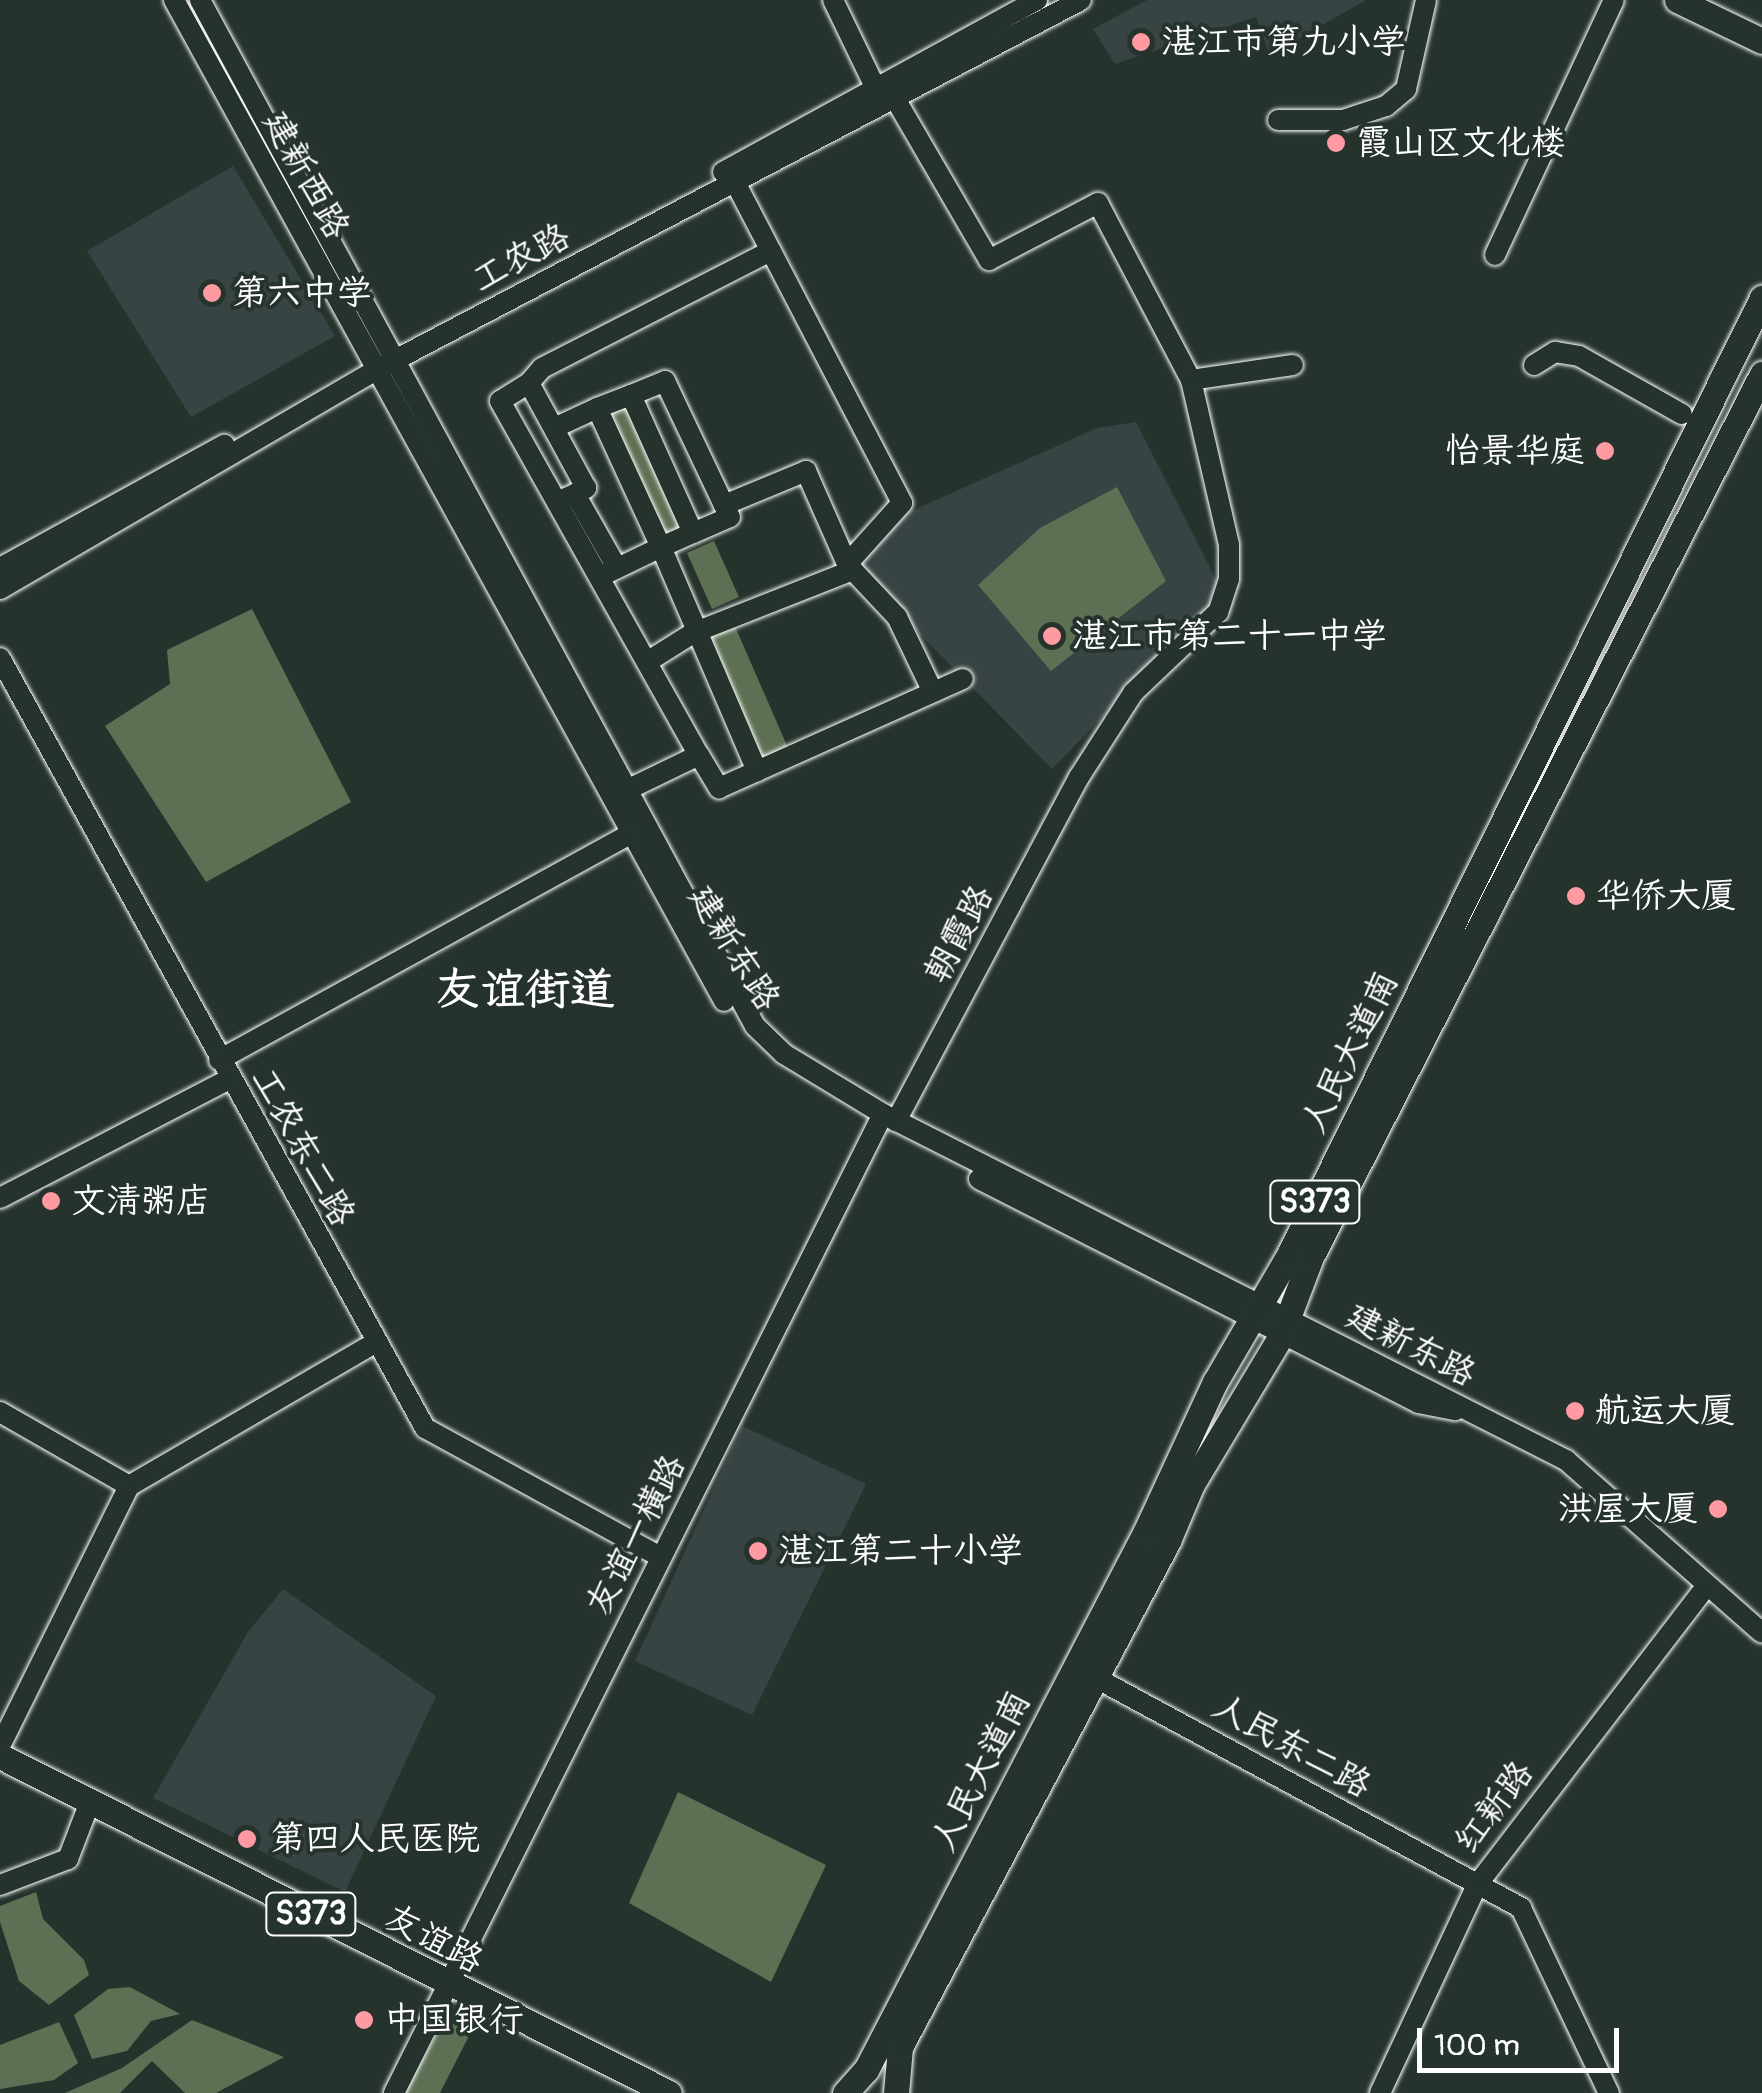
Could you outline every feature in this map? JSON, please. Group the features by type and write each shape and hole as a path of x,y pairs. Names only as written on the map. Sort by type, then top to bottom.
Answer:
{"main road":[{"path":"1677,0 1762,41"},
{"name":"人民大道南","path":"896,2093 900,2048 1085,1672 1253,1313 1296,1240 1762,298"},
{"name":"人民大道南","path":"846,2093 866,2070 1085,1672 1285,1328 1311,1257 1762,374"},
{"name":"友谊路","path":"0,1756 91,1799 660,2093"},
{"name":"友谊路","path":"622,2073 669,2093"}],"street":[{"name":"建新西路","path":"174,0 385,367"},
{"name":"建新西路","path":"200,0 385,367"},
{"path":"833,0 885,90"},
{"name":"工农路","path":"0,568 735,182 1037,0"},
{"name":"工农路","path":"0,589 385,367 885,90 1080,0"},
{"path":"1278,120 1365,116 1406,89 1426,0"},
{"path":"1495,255 1614,0"},
{"name":"朝霞路","path":"885,90 989,260 1098,203 1191,380 1229,544 1229,579 1218,612 1133,693 1079,777 886,1121"},
{"path":"647,662 694,634 850,567 902,504 735,182"},
{"path":"770,251 542,368 500,401 566,498 608,573 647,662 719,788 964,679"},
{"path":"1534,365 1554,352 1578,356 1682,414"},
{"path":"1191,380 1292,365"},
{"name":"建新东路","path":"385,367 755,1026 784,1054 886,1121"},
{"name":"建新东路","path":"385,367 629,835 746,1032 774,1060 1418,1402 1474,1414 1566,1460 1705,1588 1762,1633"},
{"path":"554,428 665,380 730,517 608,573"},
{"path":"529,382 586,488 566,498"},
{"path":"630,395 693,533"},
{"path":"597,408 757,771"},
{"path":"724,505 806,471 850,567 897,617 933,692"},
{"name":"工农东二路","path":"0,658 425,1428 662,1558"},
{"path":"625,792 700,755"},
{"path":"219,1060 629,835"},
{"path":"0,1198 230,1080"},
{"name":"友谊一横路","path":"393,2092 444,1984 886,1121"},
{"path":"0,1746 128,1486 375,1342"},
{"path":"0,1412 128,1486"},
{"name":"红新路","path":"1380,2093 1477,1884 1705,1588"},
{"name":"人民东二路","path":"1085,1672 1521,1908 1609,2093"},
{"path":"0,1885 68,1859 91,1799"}],"shaded area":[{"name":"湛江市第九小学","path":"1147,0 1366,0 1270,55 1256,17 1115,64 1093,29"},
{"name":"第六中学","path":"233,166 335,336 191,417 87,251"},
{"name":"湛江市第二十一中学","path":"1136,422 1223,593 1052,769 852,565 896,518 1097,428"},
{"name":"湛江第二十小学","path":"742,1426 866,1484 752,1715 635,1661"},
{"path":"283,1589 436,1696 345,1892 153,1798 248,1632"}],"green space":[{"path":"629,398 687,530 666,539 608,407"},
{"path":"1117,487 1166,581 1051,671 978,585 1040,528"},
{"path":"714,541 739,597 712,609 687,553"},
{"path":"252,609 351,802 206,882 105,726 170,684 167,650"},
{"path":"734,624 788,748 760,760 706,636"},
{"path":"678,1792 826,1865 771,1982 629,1903"},
{"path":"36,1892 43,1919 84,1960 89,1975 49,2005 19,1981 0,1922 0,1906"},
{"path":"130,1987 180,2014 151,2021 127,2051 92,2059 74,2015 108,1989"},
{"path":"464,2013 477,2020 440,2093 404,2093 446,2017"},
{"path":"192,2020 284,2057 216,2093 185,2093 152,2061 120,2093 65,2093 122,2068"},
{"path":"59,2022 78,2063 54,2080 0,2089 0,2045"}],"place":[{"name":"湛江市第九小学","path":"1141,42"},
{"name":"霞山区文化楼","path":"1336,143"},
{"name":"第六中学","path":"212,293"},
{"name":"怡景华庭","path":"1605,451"},
{"name":"湛江市第二十一中学","path":"1052,636"},
{"name":"华侨大厦","path":"1576,896"},
{"name":"文清粥店","path":"51,1201"},
{"name":"航运大厦","path":"1575,1411"},
{"name":"洪屋大厦","path":"1718,1509"},
{"name":"湛江第二十小学","path":"758,1551"},
{"name":"第四人民医院","path":"247,1839"},
{"name":"中国银行","path":"364,2020"}],"district":[{"name":"友谊街道","path":"525,991"}]}
